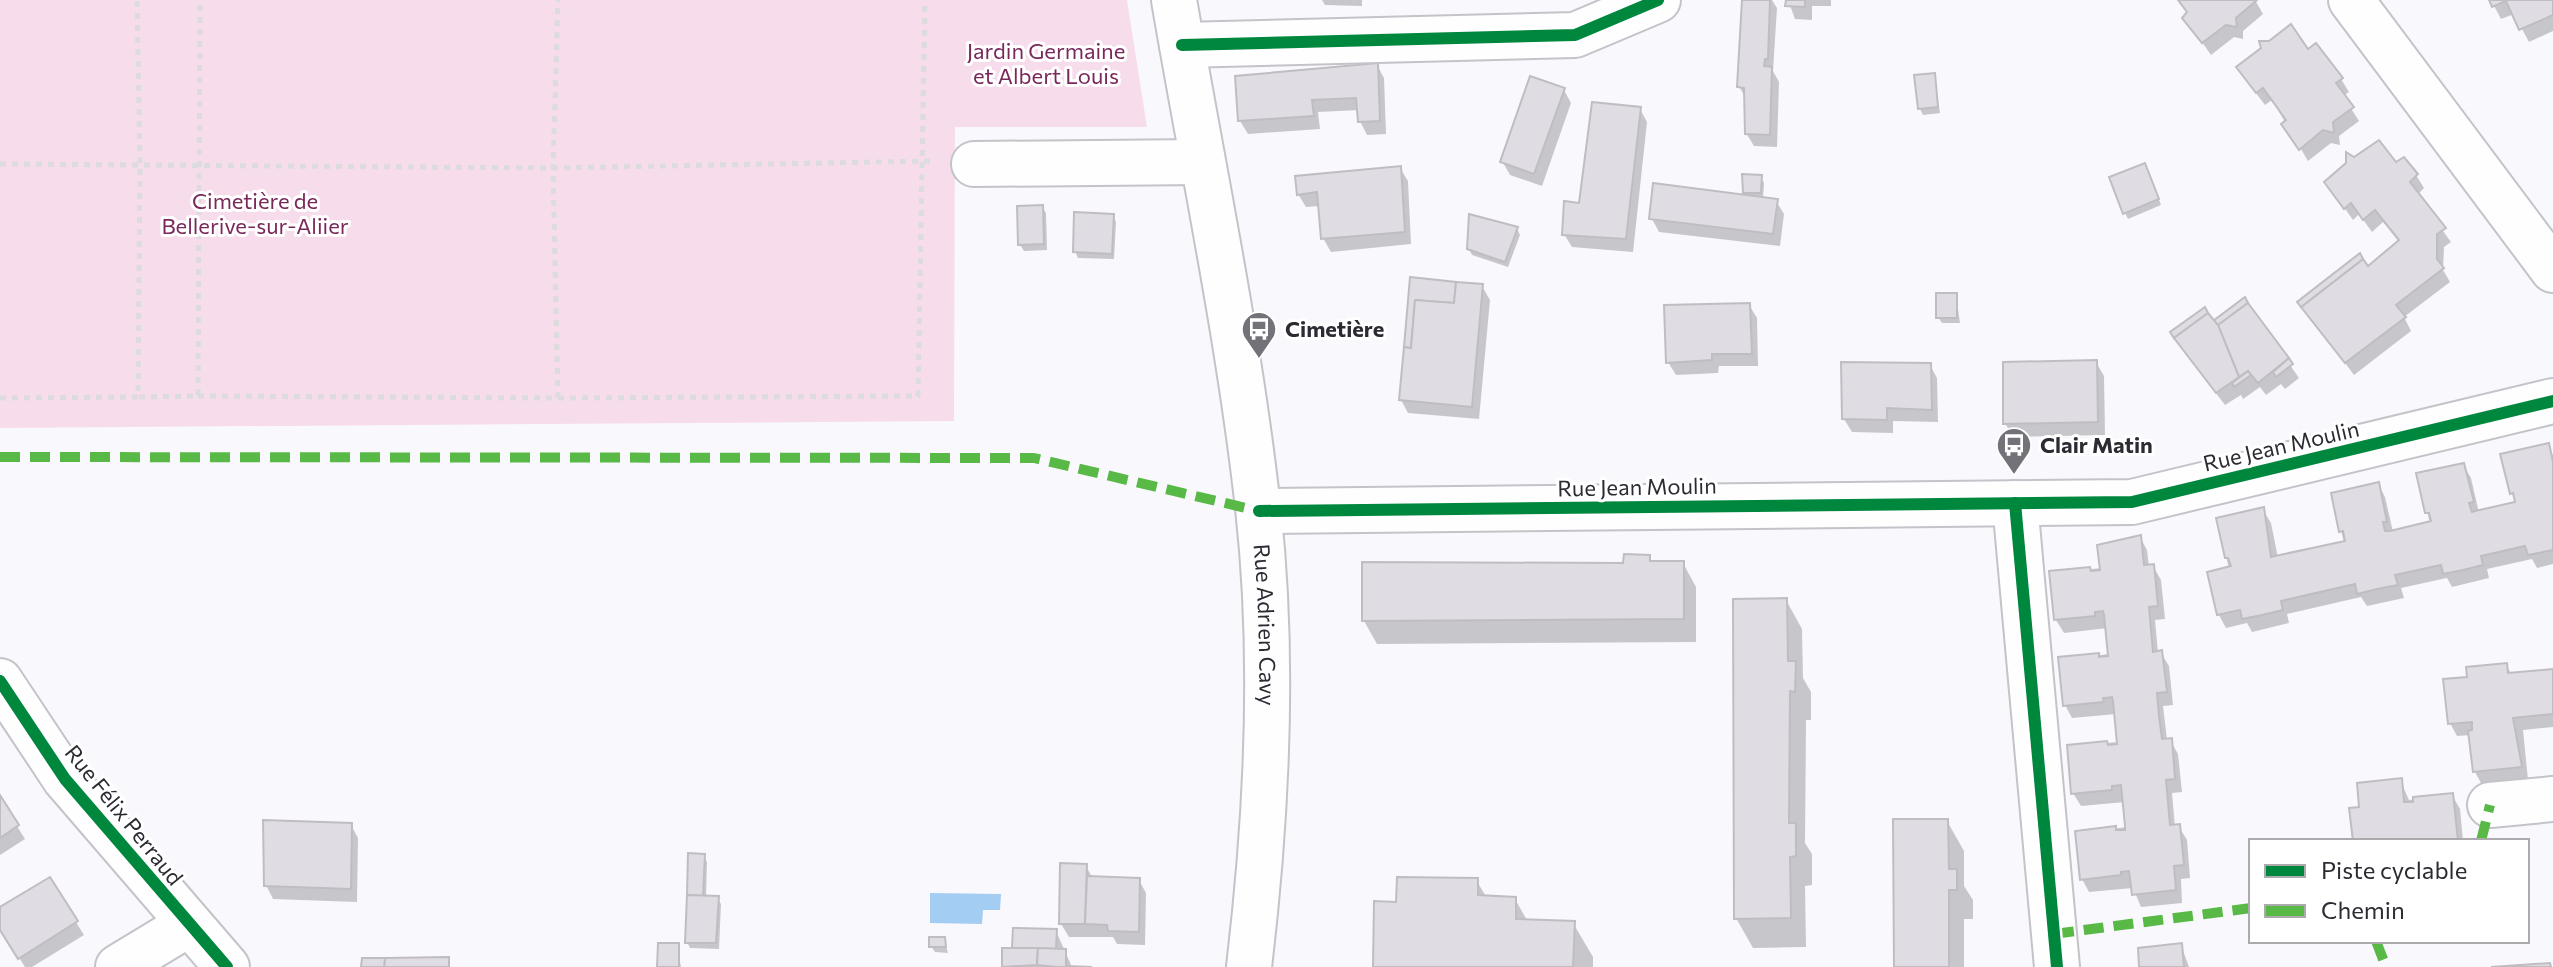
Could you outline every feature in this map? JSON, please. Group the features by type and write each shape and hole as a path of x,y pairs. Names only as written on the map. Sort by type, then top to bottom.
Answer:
{"street":[{"name":"Rue Adrien Cavy","path":"1174,0 1259,511 1266,695 1264,818 1249,967"},
{"path":"1182,45 1575,35 1658,0"},
{"path":"2351,0 2553,270"},
{"path":"974,164 1202,162"},
{"name":"Rue Jean Moulin","path":"1259,511 2132,502 2553,401"},
{"path":"2015,503 2057,967"},
{"name":"Rue Félix Perraud","path":"0,681 65,779 227,967"},
{"path":"2490,805 2553,799"},
{"path":"118,967 189,924"}],"path":[{"path":"137,0 140,164 138,397"},
{"path":"198,396 200,0"},
{"path":"558,0 553,168 558,398"},
{"path":"0,398 918,396 925,0"},
{"path":"0,164 553,168 922,161 974,164"}],"green space":[{"name":"Cimetière de Bellerive-sur-Aliier","path":"0,0 1127,0 1147,127 955,127 954,421 0,428"}],"water":[{"path":"930,893 1001,894 1000,910 983,910 982,924 930,923"}],"building":[{"path":"1742,0 1770,0 1768,59 1765,59 1764,66 1772,67 1770,135 1745,134 1744,88 1737,87"},
{"path":"1786,0 1805,0 1805,7 1785,6"},
{"path":"2178,0 2257,0 2236,18 2237,27 2226,25 2202,43 2182,18 2187,12"},
{"path":"2489,0 2553,0 2553,15 2519,30 2506,1 2492,7"},
{"path":"2291,24 2308,49 2316,43 2343,78 2336,83 2354,107 2333,122 2334,133 2323,130 2299,150 2281,124 2286,120 2263,88 2256,93 2236,67 2261,48 2259,41 2269,41"},
{"path":"1378,63 1380,121 1358,122 1356,98 1312,100 1314,116 1238,121 1235,76"},
{"path":"1935,73 1938,107 1918,109 1914,75"},
{"path":"1530,76 1565,88 1534,174 1500,162"},
{"path":"1592,102 1641,107 1626,239 1562,235 1564,201 1579,203"},
{"path":"2379,140 2396,162 2404,157 2418,174 2410,182 2446,228 2437,234 2437,259 2444,268 2396,305 2406,317 2345,363 2301,307 2363,259 2368,266 2399,240 2375,210 2363,220 2351,203 2344,209 2324,182 2346,163 2346,152 2354,157"},
{"path":"2145,163 2159,199 2123,214 2109,177"},
{"path":"1401,166 1405,232 1321,239 1317,192 1297,195 1295,176"},
{"path":"1742,174 1762,175 1761,193 1743,193"},
{"path":"1653,183 1778,199 1773,234 1649,219"},
{"path":"1043,205 1044,244 1018,245 1017,206"},
{"path":"1074,212 1114,214 1112,254 1073,252"},
{"path":"1469,214 1518,227 1505,262 1467,249"},
{"path":"2360,253 2363,259 2301,307 2297,302"},
{"path":"1410,277 1456,282 1454,303 1415,300 1411,348 1404,347"},
{"path":"1456,282 1483,284 1472,407 1399,400 1404,347 1411,348 1415,300 1454,303"},
{"path":"1936,293 1957,293 1957,318 1936,318"},
{"path":"2245,297 2248,303 2217,326 2213,321"},
{"path":"1750,303 1752,354 1712,354 1712,360 1666,363 1664,305"},
{"path":"2248,303 2289,358 2258,383 2248,371 2239,377 2218,325"},
{"path":"2205,307 2208,313 2174,338 2170,332"},
{"path":"2208,313 2218,325 2239,377 2216,393 2174,338"},
{"path":"2289,358 2293,364 2276,377 2273,372"},
{"path":"2097,360 2098,422 2003,424 2003,362"},
{"path":"1841,362 1931,363 1932,410 1887,408 1887,420 1842,419"},
{"path":"2248,371 2251,375 2234,387 2232,383"},
{"path":"2549,443 2553,462 2553,550 2528,555 2525,546 2481,556 2483,565 2463,570 2443,574 2441,565 2395,575 2398,585 2357,594 2355,584 2281,601 2283,610 2242,619 2240,610 2217,615 2207,572 2231,566 2225,558 2216,518 2264,507 2271,557 2345,541 2343,531 2339,532 2331,493 2379,482 2387,522 2383,522 2385,531 2390,531 2431,521 2429,513 2425,513 2416,473 2464,463 2474,502 2469,503 2472,512 2515,502 2500,454"},
{"path":"2141,535 2144,565 2154,564 2158,606 2149,607 2153,652 2162,650 2167,692 2157,693 2159,716 2162,739 2172,738 2175,779 2166,780 2170,825 2180,824 2184,865 2174,866 2176,890 2132,895 2129,871 2121,872 2121,875 2080,880 2075,831 2116,826 2116,830 2125,830 2125,826 2121,785 2112,786 2112,790 2071,794 2067,745 2107,741 2108,745 2117,744 2113,701 2112,697 2103,698 2104,702 2063,706 2058,657 2099,653 2099,657 2108,656 2104,615 2103,611 2095,612 2095,616 2054,620 2049,571 2090,567 2091,571 2100,570 2097,545"},
{"path":"1624,554 1650,555 1650,561 1684,561 1684,619 1362,621 1362,562 1623,563"},
{"path":"1787,598 1788,661 1796,661 1795,692 1790,691 1789,823 1796,823 1796,856 1790,857 1791,918 1734,919 1733,599"},
{"path":"2507,663 2508,673 2553,669 2553,714 2513,718 2522,767 2473,772 2468,731 2472,730 2472,722 2448,724 2443,679 2467,677 2466,667"},
{"path":"2402,778 2404,802 2413,802 2413,797 2453,793 2458,839 2353,839 2349,808 2359,807 2357,783"},
{"path":"0,795 19,825 0,838"},
{"path":"1893,819 1948,819 1949,869 1957,869 1957,890 1949,890 1949,967 1894,967"},
{"path":"263,820 352,823 351,889 264,886"},
{"path":"688,853 705,854 703,896 687,895"},
{"path":"1060,863 1087,864 1085,924 1059,924"},
{"path":"1087,876 1140,878 1139,932 1108,931 1107,925 1085,924"},
{"path":"50,877 78,921 18,959 0,930 0,907"},
{"path":"1397,877 1478,878 1478,895 1516,897 1516,919 1575,921 1573,967 1373,967 1374,901 1396,902"},
{"path":"687,895 719,896 716,943 685,943"},
{"path":"1013,928 1057,929 1056,949 1012,948"},
{"path":"929,937 945,937 946,947 929,947"},
{"path":"658,943 679,943 679,967 657,967"},
{"path":"2182,943 2184,967 2139,967 2138,948"},
{"path":"1002,948 1038,948 1037,965 1002,967"},
{"path":"1038,948 1066,949 1066,966 1092,967 1037,965"},
{"path":"449,957 449,967 384,967 385,958"},
{"path":"362,958 385,958 384,967 361,967"},
{"path":"2550,963 2551,967 2491,967"}],"marked path":[{"path":"0,457 1034,458 1259,511"},
{"path":"2482,839 2490,805"},
{"path":"2054,934 2249,908"},
{"path":"2377,943 2386,967"}],"cycle path":[{"path":"1182,45 1575,35 1658,0"},
{"path":"1259,511 2132,502 2553,401"},
{"path":"2015,503 2057,967"},
{"path":"0,681 65,779 227,967"}],"place":[{"name":"Cimetière","path":"1259,360"},
{"name":"Clair Matin","path":"2014,476"}],"park label":[{"name":"Jardin Germaine et Albert Louis","path":"1046,64"}]}
